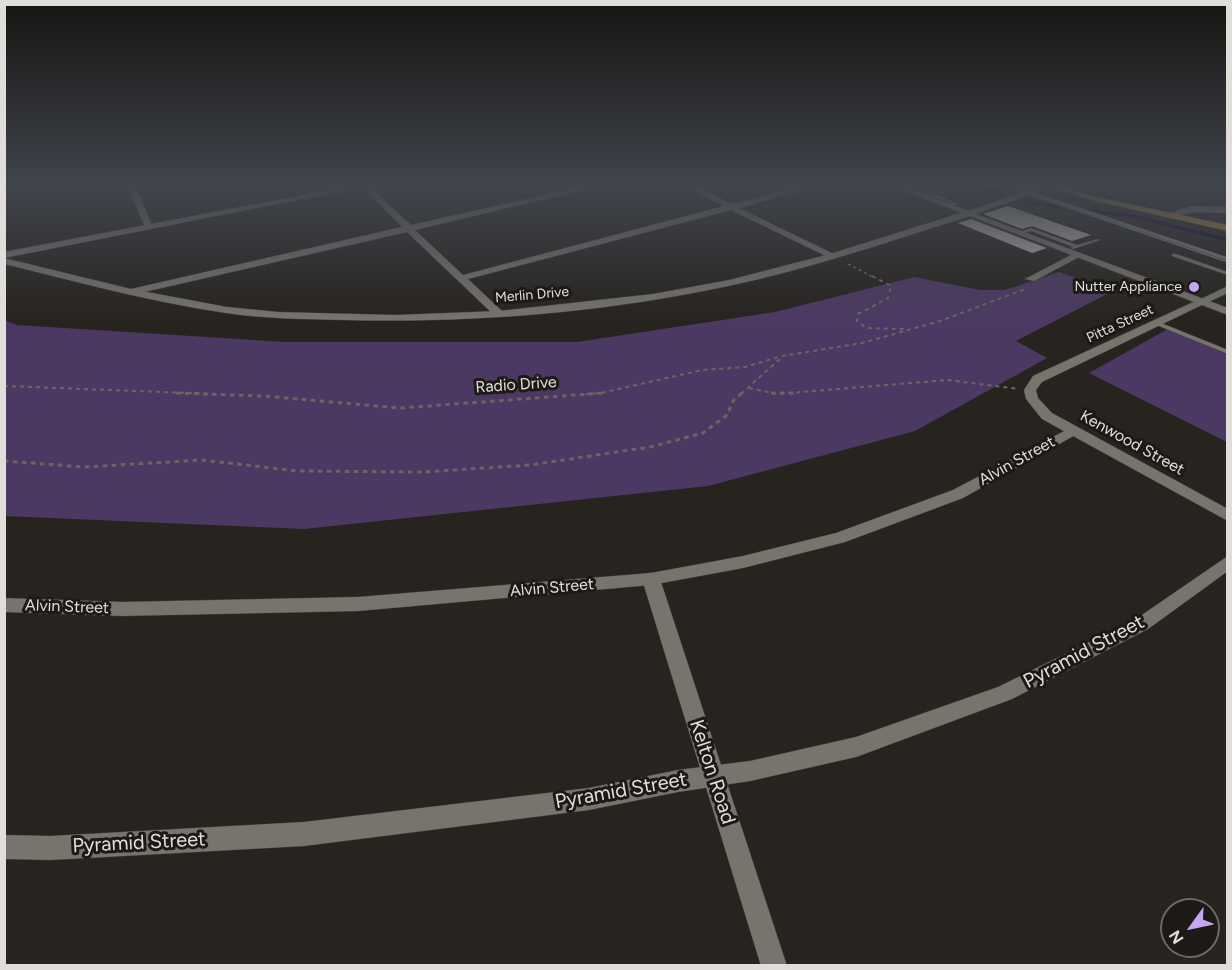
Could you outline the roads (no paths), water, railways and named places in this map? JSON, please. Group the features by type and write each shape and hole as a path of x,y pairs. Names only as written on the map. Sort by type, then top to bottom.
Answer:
{"street":[{"path":"4,255 132,230"},
{"path":"131,292 399,230"},
{"path":"411,230 499,314"},
{"path":"462,278 644,230"},
{"path":"780,230 833,256"},
{"name":"Merlin Drive","path":"4,261 131,292 227,310 278,315 395,318 499,314 653,297 729,283 833,256 913,230"},
{"path":"1013,230 1066,251 1078,251 1227,312"},
{"path":"1030,279 1078,251"},
{"name":"Pitta Street","path":"1030,390 1037,380 1227,289"},
{"name":"Kenwood Street","path":"1030,390 1037,407 1072,431 1227,516"},
{"name":"Alvin Street","path":"4,605 122,609 358,604 651,579 743,562 839,538 958,494 1072,431"},
{"name":"Pyramid Street","path":"4,847 51,848 304,834 589,799 678,781 750,771 856,747 1005,693 1142,624 1227,562"},
{"name":"Kelton Road","path":"651,579 774,966"}],"lane":[{"path":"1020,233 1027,230"},
{"path":"1033,230 1078,251 1098,240"},
{"path":"1174,255 1227,274"},
{"path":"1156,323 1227,352"}],"waterway":[{"path":"1189,230 1228,240"}],"tram line":[{"path":"1135,230 1228,262"}],"railway":[{"path":"1143,230 1228,259"}],"place":[{"name":"Nutter Appliance","path":"1194,287"}]}
